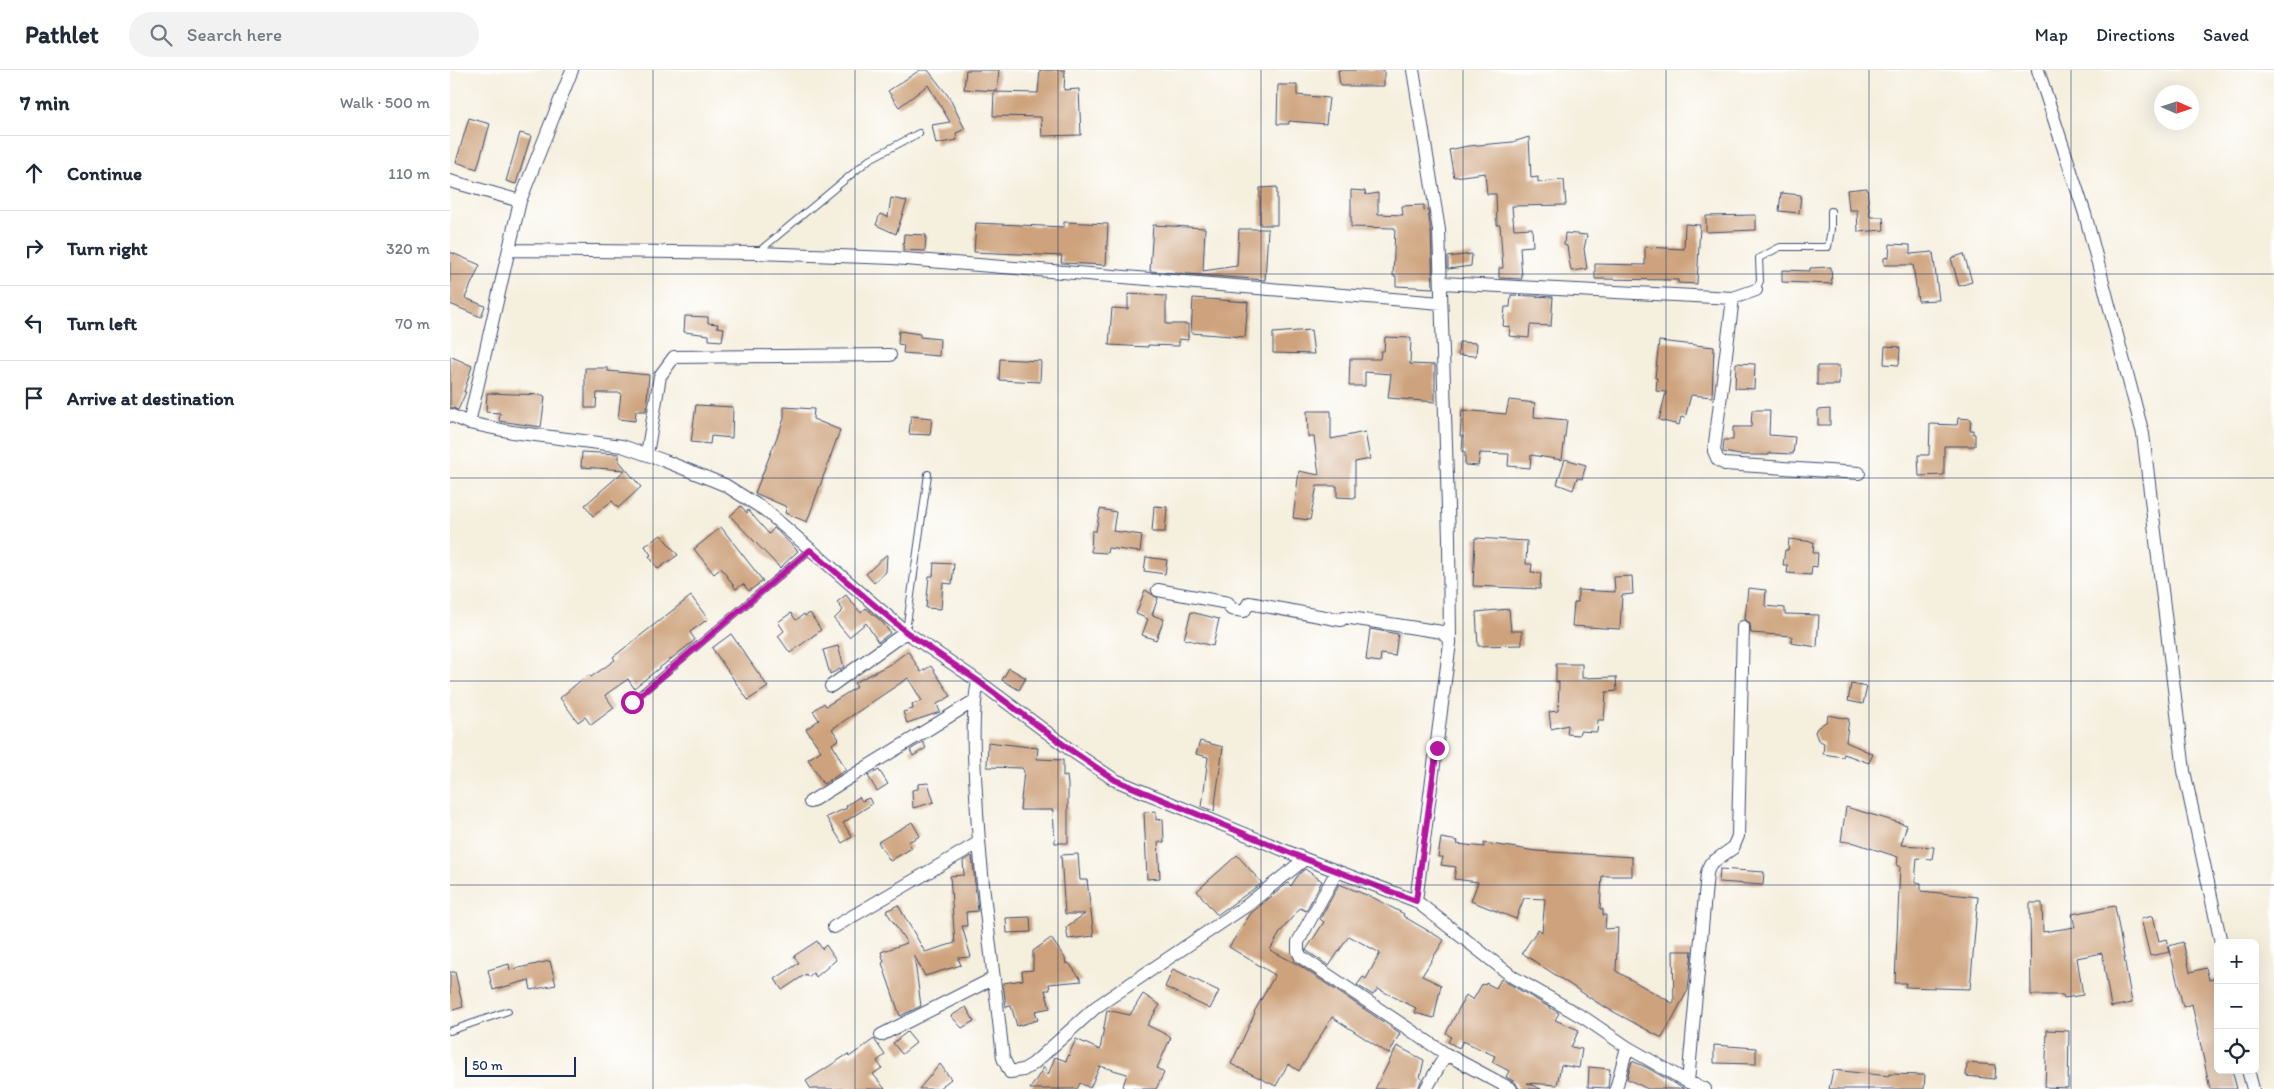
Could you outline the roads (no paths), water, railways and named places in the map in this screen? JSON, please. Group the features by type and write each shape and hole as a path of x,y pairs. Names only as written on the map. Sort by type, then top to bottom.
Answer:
{"street":[{"path":"469,423 520,201 572,70"},
{"path":"1413,70 1439,230 1442,284 1444,433 1449,538 1450,640 1416,901"},
{"path":"2038,70 2086,214 2143,434 2184,771 2220,939"},
{"path":"450,181 520,201"},
{"path":"509,250 758,253 893,258 1441,303"},
{"path":"1442,284 1733,298 1756,290"},
{"path":"1733,298 1714,452 1718,460 1726,464 1858,473"},
{"path":"647,454 660,376 674,357 890,355"},
{"path":"450,415 469,423 512,432 589,440 622,446 647,454 725,486 765,510 906,632 978,681 1072,751 1115,780 1337,872 1416,901 1513,977 1586,1019 1627,1047 1688,1082 1705,1089"},
{"path":"1158,590 1228,603 1231,610 1244,611 1249,604 1341,620 1344,617 1442,632 1450,640"},
{"path":"1688,1082 1706,873 1710,864 1733,848 1738,836 1743,627"},
{"path":"831,686 906,632"},
{"path":"978,681 974,701 974,770 978,843 1003,1058 1010,1072 1015,1072 1033,1064 1096,1007 1246,906 1305,859"},
{"path":"810,802 974,701"},
{"path":"834,927 978,843"},
{"path":"1337,872 1303,930 1298,942 1298,951 1301,957 1446,1054 1511,1089"},
{"path":"881,1035 994,978"},
{"path":"1616,1089 1627,1047"},
{"path":"1426,1089 1446,1054"},
{"path":"2249,1074 2252,1089"}],"lane":[{"path":"758,253 870,158 919,132"},
{"path":"1756,290 1760,281 1759,258 1780,247 1828,247 1831,211"},
{"path":"906,632 928,474"},
{"path":"632,702 810,550"},
{"path":"450,1031 508,1011"}]}
